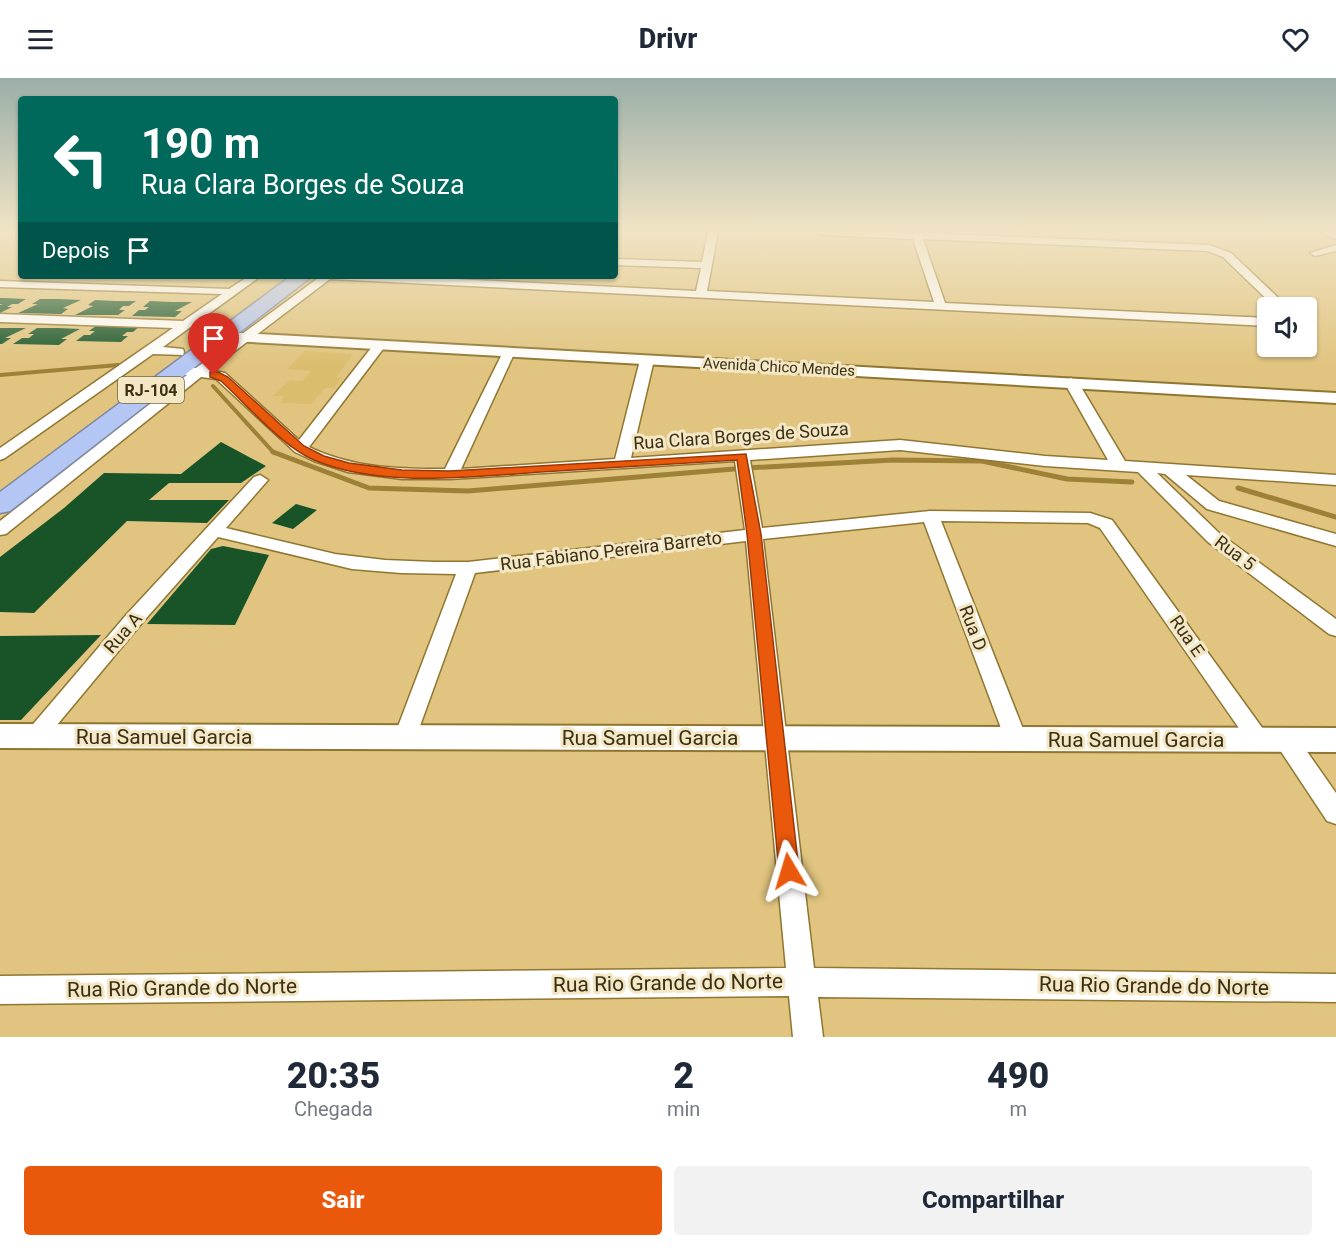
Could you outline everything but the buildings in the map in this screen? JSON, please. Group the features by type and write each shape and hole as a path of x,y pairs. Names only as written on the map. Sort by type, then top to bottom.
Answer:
{"highway":[{"name":"RJ-104","path":"0,505 185,365 282,279"},
{"name":"RJ-104","path":"0,481 232,338 300,279"}],"street":[{"path":"701,296 704,277"},
{"path":"931,277 941,307"},
{"path":"1250,277 1271,297"},
{"path":"191,279 222,296"},
{"path":"172,324 251,279"},
{"path":"232,338 322,279"},
{"path":"383,279 1257,321"},
{"path":"0,284 222,296"},
{"path":"0,292 222,296"},
{"path":"0,455 187,325 222,296"},
{"path":"0,318 187,325"},
{"name":"Avenida Chico Mendes","path":"232,338 1336,398"},
{"path":"300,449 378,346"},
{"name":"Rua Clara Borges de Souza","path":"151,350 224,379 300,449 348,467 402,474 450,474 622,464 743,465 900,445 1045,462 1336,480"},
{"path":"450,474 508,354"},
{"path":"622,464 647,360"},
{"path":"0,530 185,365"},
{"path":"1071,382 1120,467"},
{"path":"743,465 754,534 774,738 808,1037"},
{"name":"Rua 5","path":"1143,468 1214,538 1336,629"},
{"path":"1170,470 1214,505 1336,540"},
{"name":"Rua A","path":"34,736 134,619 260,480"},
{"path":"1191,517 1214,505"},
{"name":"Rua Fabiano Pereira Barreto","path":"214,531 252,537 332,559 376,567 468,568 930,516 1090,518 1106,525 1114,532"},
{"name":"Rua D","path":"930,516 1016,739"},
{"name":"Rua E","path":"1114,532 1273,740 1336,813"},
{"path":"405,737 468,568"},
{"name":"Rua Samuel Garcia","path":"0,736 1336,740"},
{"name":"Rua Rio Grande do Norte","path":"0,990 802,982 1336,988"}],"shaded area":[{"path":"305,351 353,354 336,377 342,378 334,388 325,388 311,404 280,403 284,396 273,396 290,380 302,381 311,371 287,369"}],"waterway":[{"path":"0,375 118,365"},
{"path":"213,386 273,452"},
{"path":"273,452 369,488 468,491 746,468 893,460 982,461 1067,479 1132,482"},
{"path":"1238,488 1336,517"}],"route":[{"path":"214,375 224,379 300,449 348,467 402,474 450,474 742,456 754,534 789,871"}]}
